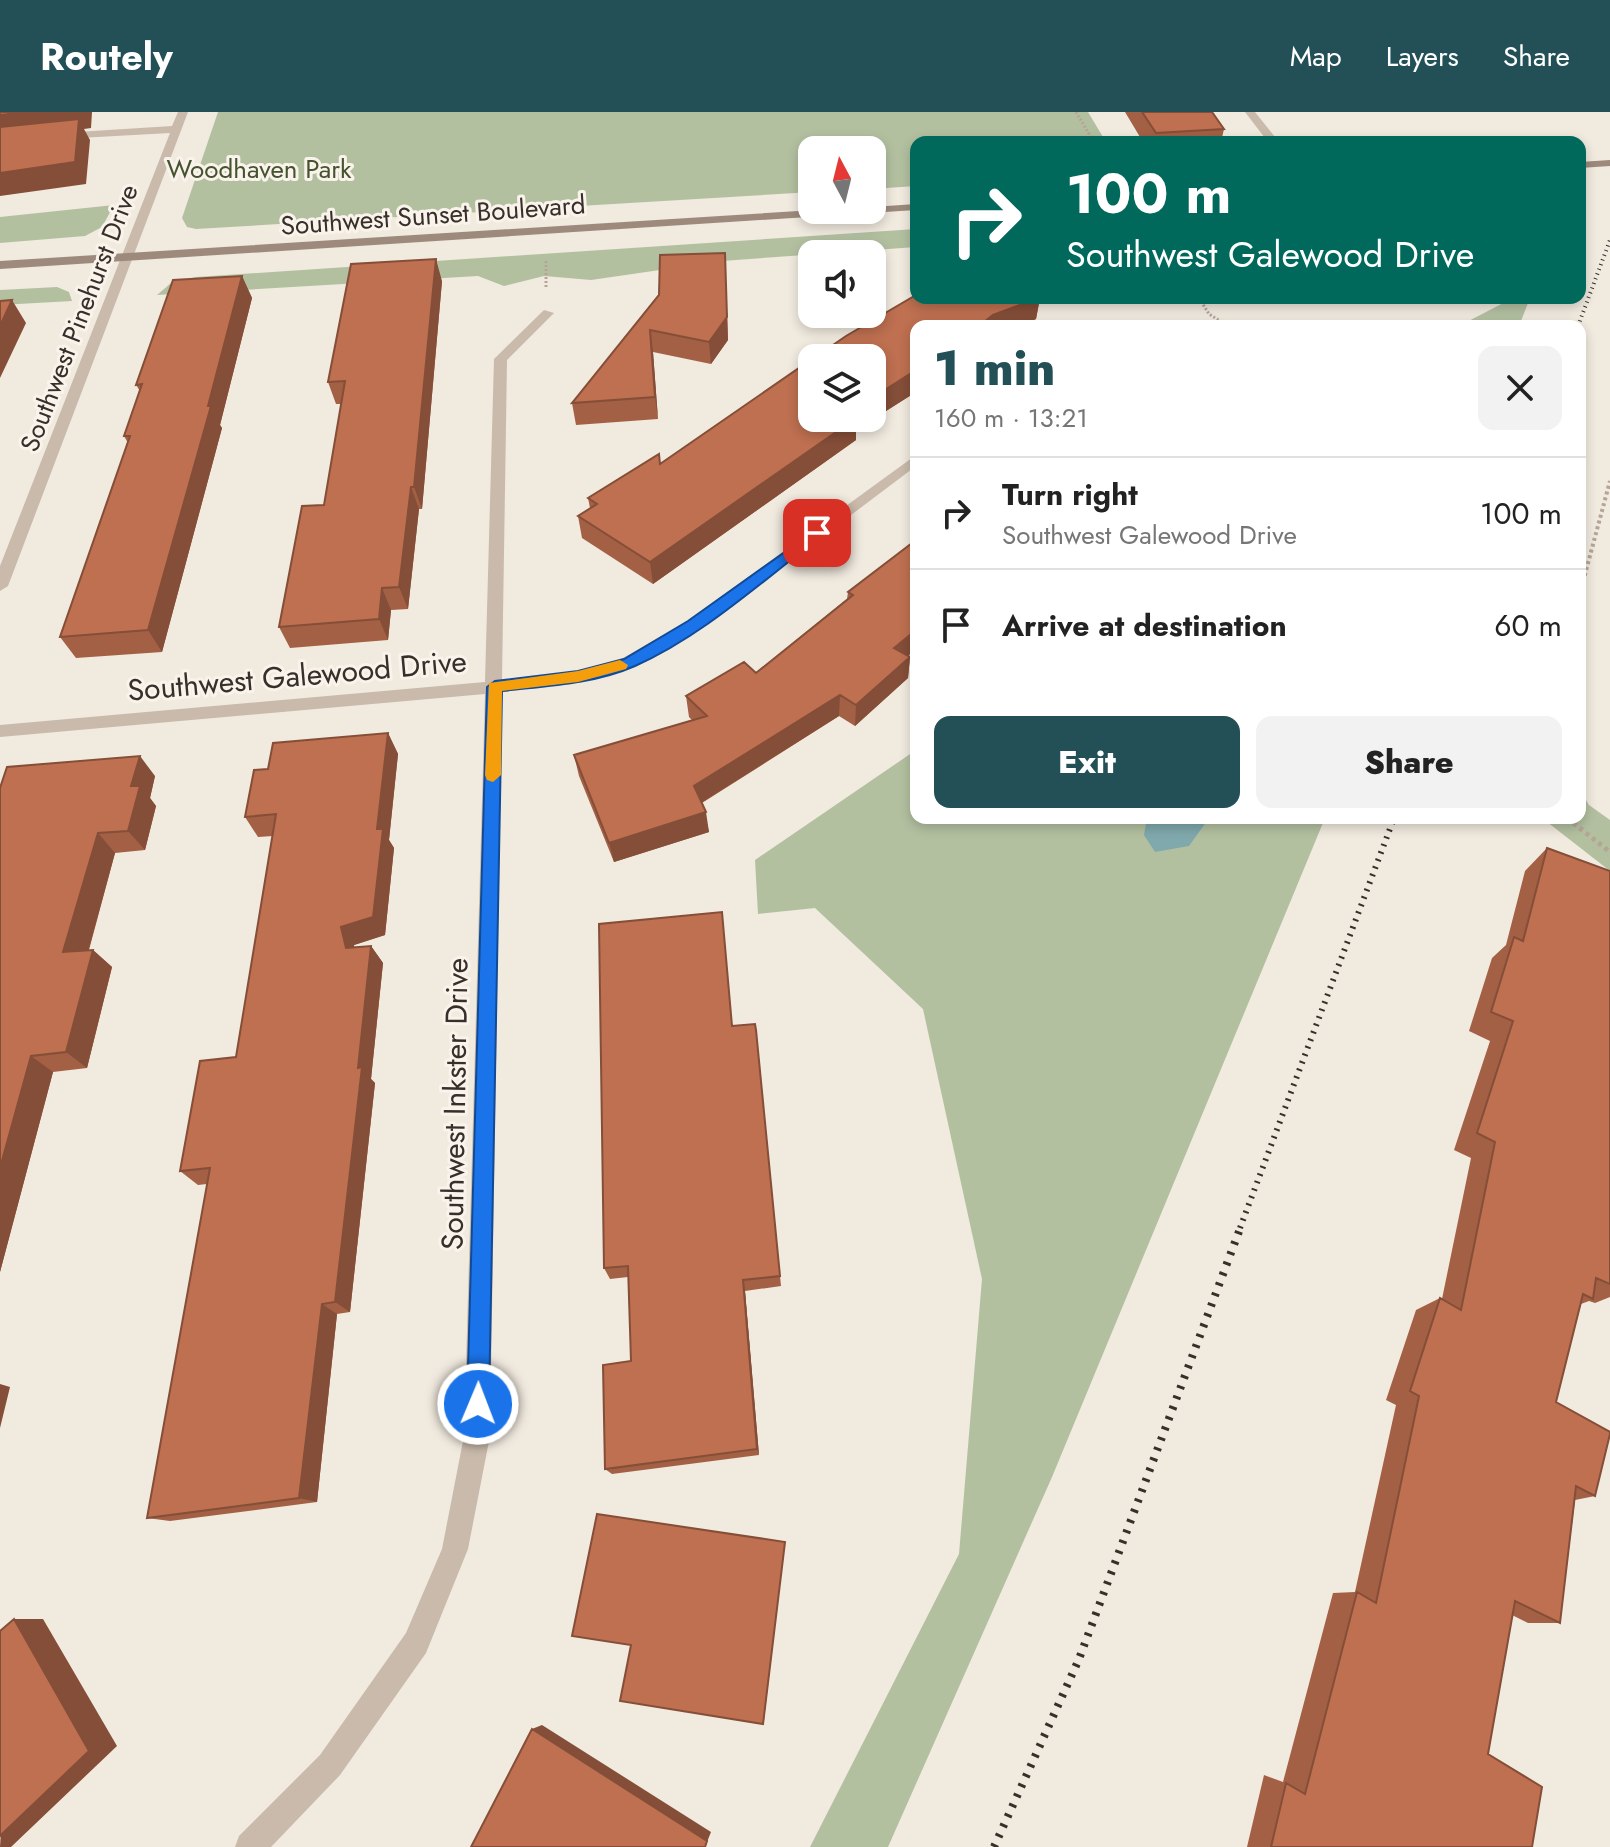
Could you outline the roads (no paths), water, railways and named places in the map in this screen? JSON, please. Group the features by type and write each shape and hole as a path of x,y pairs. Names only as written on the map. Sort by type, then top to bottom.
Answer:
{"main road":[{"path":"1586,165 1610,163"},
{"name":"Southwest Sunset Boulevard","path":"886,209 910,207"},
{"name":"Southwest Sunset Boulevard","path":"0,265 798,215"}],"street":[{"name":"Southwest Pinehurst Drive","path":"0,586 183,112"},
{"path":"1250,112 1269,136"},
{"path":"42,138 177,129"},
{"name":"Southwest Inkster Drive","path":"250,1847 330,1765 416,1643 455,1549 477,1436 501,359 548,313"},
{"name":"Southwest Galewood Drive","path":"0,731 578,677 629,662 694,625 910,463"}],"water":[{"path":"1146,824 1205,824 1189,846 1155,852 1144,835"}],"railway":[{"path":"1580,320 1610,240"},
{"path":"1240,1228 1392,824"},
{"path":"994,1847 1079,1659 1241,1226"}],"park label":[{"name":"Woodhaven Park","path":"259,169"}]}
